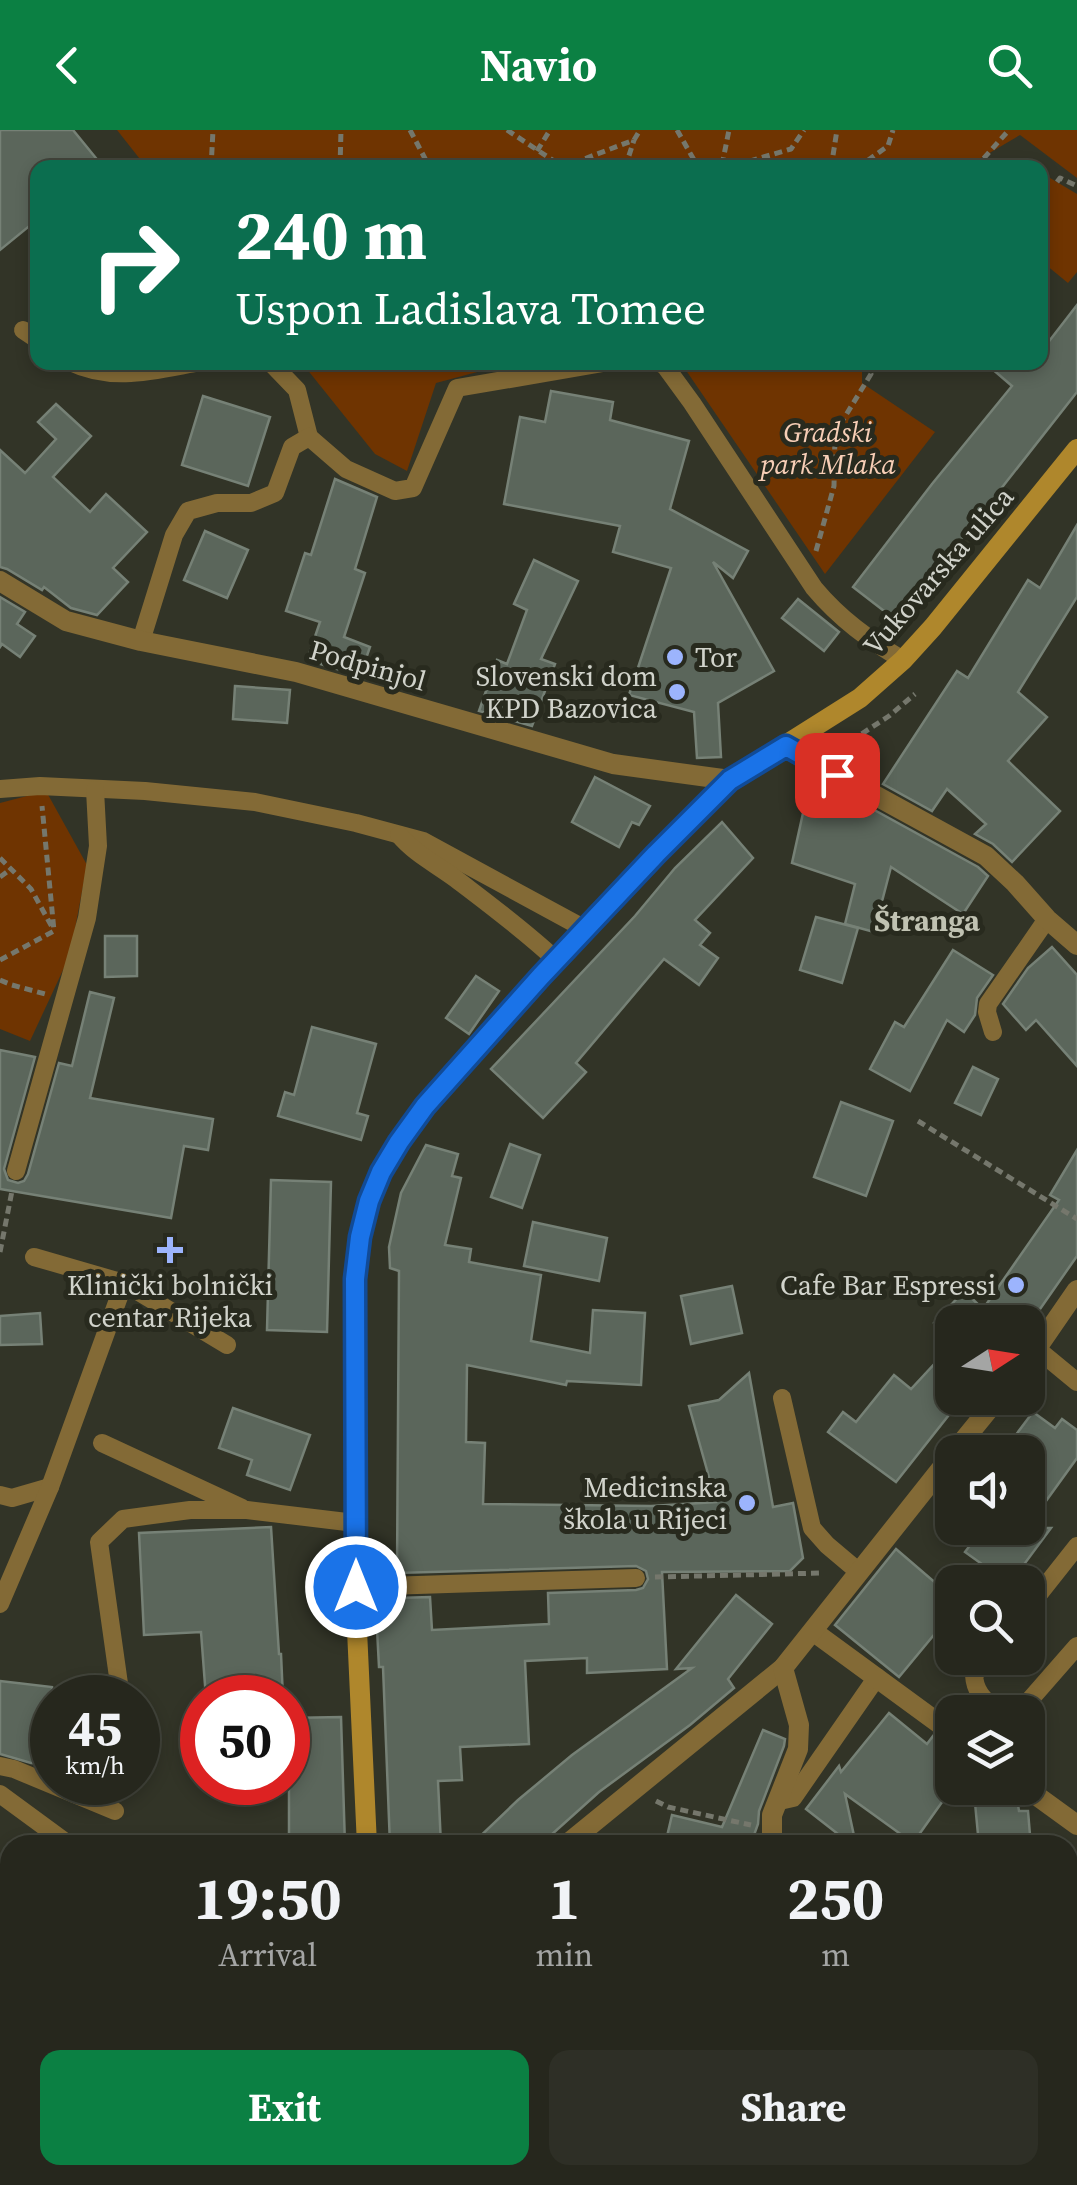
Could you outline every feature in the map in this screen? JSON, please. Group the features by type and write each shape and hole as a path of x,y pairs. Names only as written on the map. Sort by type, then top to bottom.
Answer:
{"main road":[{"name":"Vukovarska ulica","path":"368,1835 356,1587 355,1279 369,1201 390,1157 425,1106 556,960 730,780 860,698 903,660 1077,450"}],"street":[{"name":"Podpinjol","path":"0,580 66,621 296,672 613,764 730,780"},
{"path":"786,746 986,856 1077,946"},
{"path":"1045,1336 1077,1290"},
{"path":"968,1435 984,1415"},
{"path":"578,1835 784,1668 935,1477"},
{"path":"814,1632 935,1721"},
{"path":"772,1835 772,1816 798,1749 794,1706 784,1668"},
{"path":"1045,1802 1077,1825"}],"lane":[{"path":"85,370 122,375 152,370"},
{"path":"277,370 296,390 309,436 346,469 395,491 413,488 457,388 562,370"},
{"path":"668,370 832,610 903,660"},
{"path":"141,640 174,535 188,511 217,503 251,503 275,493 292,447 309,436"},
{"path":"0,789 40,786 144,791 255,802 356,823 423,841 585,929"},
{"path":"16,1171 87,918 98,846 95,790"},
{"path":"398,835 411,850 523,929 556,960"},
{"path":"993,1032 988,1004 1047,919"},
{"path":"34,1257 124,1283 227,1344"},
{"path":"0,1604 50,1487 124,1283"},
{"path":"1045,1363 1077,1382"},
{"path":"782,1398 812,1528 859,1572"},
{"path":"102,1443 247,1510"},
{"path":"0,1495 12,1498 50,1487"},
{"path":"118,1675 100,1542 123,1519 152,1512 247,1510 355,1524"},
{"path":"1045,1586 1077,1546"},
{"path":"356,1587 636,1578"},
{"path":"1034,1695 1077,1646"},
{"path":"779,1798 793,1798 877,1678"},
{"path":"0,1766 116,1810"},
{"path":"0,1794 56,1835"}],"path":[{"path":"211,160 213,130"},
{"path":"340,160 341,130"},
{"path":"410,130 426,160"},
{"path":"507,130 552,160"},
{"path":"537,151 550,130"},
{"path":"628,160 640,130"},
{"path":"677,130 694,160"},
{"path":"723,160 729,130"},
{"path":"754,160 791,150 804,130"},
{"path":"832,160 836,130"},
{"path":"868,160 888,146 893,130"},
{"path":"982,160 1009,130"},
{"path":"581,160 634,140"},
{"path":"1056,182 1060,178 1077,186"},
{"path":"870,370 871,374"},
{"path":"808,578 834,486 835,433 873,370"},
{"path":"838,749 915,694"},
{"path":"40,786 54,932"},
{"path":"0,858 31,889 54,932 78,952"},
{"path":"0,877 11,869"},
{"path":"0,960 54,932"},
{"path":"0,980 64,1000"},
{"path":"918,1121 1077,1219"},
{"path":"0,1252 16,1171"},
{"path":"636,1578 832,1573"},
{"path":"668,1808 754,1826"}],"green space":[{"path":"117,130 1077,130 1077,178 1020,135 978,160 141,160"},
{"path":"1048,177 1077,194 1077,272 1068,283 1048,267"},
{"path":"308,370 485,370 436,383 407,471 375,454"},
{"name":"Gradski park Mlaka","path":"686,370 862,370 862,383 935,432 825,574"},
{"path":"46,791 87,865 70,955 30,1041 0,1029 0,803"}],"building":[{"path":"0,130 73,130 97,160 30,160 30,226 0,250"},
{"path":"1077,305 1077,392 897,621 853,587 1012,386 993,370 1048,370 1048,343"},
{"path":"551,391 613,402 610,420 689,441 670,509 748,551 733,578 713,562 774,671 718,703 721,757 697,758 694,712 629,695 671,568 613,552 620,526 504,504 520,417 545,422"},
{"path":"203,396 270,417 248,486 182,465"},
{"path":"56,404 91,436 53,477 90,512 106,494 147,532 113,568 128,582 97,615 71,608 44,587 42,590 0,567 0,450 25,473 56,439 38,422"},
{"path":"335,479 377,497 355,569 365,573 344,637 370,647 360,676 307,660 320,622 286,611 305,553 311,555"},
{"path":"1077,525 1077,597 1018,692 1047,717 1008,761 1060,811 1012,862 975,834 986,824 947,789 932,811 883,784 957,671 968,678 1028,580 1040,588"},
{"path":"205,531 248,550 227,598 184,580"},
{"path":"534,560 578,581 541,659 555,664 532,726 479,711 497,660 507,664 527,610 514,604"},
{"path":"0,597 25,612 17,624 35,636 20,657 2,644 0,647"},
{"path":"798,599 839,632 824,651 782,618"},
{"path":"235,686 290,690 287,723 233,719"},
{"path":"595,777 650,806 639,825 632,822 619,847 572,822"},
{"path":"809,786 845,794 988,876 963,914 891,867 874,932 845,924 855,884 792,863"},
{"path":"722,822 753,858 695,920 710,933 700,945 718,958 699,985 664,959 576,1063 586,1072 543,1118 491,1069"},
{"path":"816,917 858,928 842,983 800,970"},
{"path":"105,936 137,936 137,976 105,977"},
{"path":"1052,947 1077,975 1077,1066 1036,1020 1026,1030 1003,1004 1028,968"},
{"path":"953,950 993,975 977,998 975,1015 964,1032 947,1020 910,1091 870,1069 895,1022 904,1027"},
{"path":"476,976 499,991 469,1034 446,1018"},
{"path":"90,992 114,998 90,1098 213,1119 208,1150 184,1146 171,1218 0,1189 0,1050 35,1057 4,1169 8,1180 18,1183 28,1174 59,1063 72,1066"},
{"path":"312,1027 376,1044 357,1113 368,1116 361,1140 278,1116 285,1092 294,1095"},
{"path":"973,1067 998,1079 981,1115 955,1103"},
{"path":"841,1102 893,1121 866,1196 814,1177"},
{"path":"510,1144 540,1155 522,1208 491,1197"},
{"path":"426,1145 458,1154 452,1176 461,1178 445,1245 471,1249 469,1262 541,1275 531,1341 590,1353 593,1310 645,1313 641,1385 567,1381 566,1385 467,1365 466,1442 485,1443 483,1504 651,1506 716,1502 689,1406 719,1400 749,1373 773,1507 793,1503 803,1558 790,1571 662,1572 667,1669 587,1673 587,1658 525,1661 529,1744 460,1747 462,1780 438,1781 441,1835 390,1835 383,1667 379,1667 376,1610 397,1609 397,1598 430,1597 432,1630 549,1624 548,1593 636,1590 643,1588 648,1579 646,1571 636,1566 397,1573 399,1271 390,1268 389,1247 401,1193"},
{"path":"1077,1150 1077,1256 1043,1305 986,1305 1059,1200 1050,1195"},
{"path":"271,1180 331,1182 327,1332 267,1330"},
{"path":"533,1222 607,1238 599,1281 524,1266"},
{"path":"732,1286 742,1333 691,1344 681,1296"},
{"path":"964,1291 979,1305 951,1305"},
{"path":"40,1313 42,1344 0,1345 0,1316"},
{"path":"935,1363 935,1415 949,1415 896,1482 828,1432 843,1412 856,1422 894,1375 911,1389"},
{"path":"233,1408 310,1435 290,1490 247,1475 252,1460 219,1448"},
{"path":"1031,1415 1037,1415 1055,1428 1062,1419 1077,1430 1077,1458 1045,1502 1045,1435 1016,1435"},
{"path":"271,1527 282,1675 204,1675 201,1632 144,1635 139,1533"},
{"path":"970,1545 1038,1545 1024,1565 983,1565 965,1552"},
{"path":"896,1549 935,1582 935,1634 899,1677 835,1625"},
{"path":"736,1595 772,1624 728,1679 734,1688 599,1792 551,1835 481,1835 572,1755 692,1668 676,1669"},
{"path":"0,1681 30,1684 30,1763 0,1754"},
{"path":"889,1713 927,1744 935,1737 935,1805 940,1805 919,1835 902,1835 845,1794 854,1835 839,1835 806,1809 839,1766 841,1772"},
{"path":"341,1717 345,1835 289,1835 289,1805 310,1805 310,1718"},
{"path":"763,1730 785,1739 754,1835 667,1835 672,1815 722,1827"},
{"path":"975,1805 1018,1805 1019,1811 1028,1811 1030,1835 978,1835"}],"place":[{"name":"Tor","path":"675,657"},
{"name":"Slovenski dom KPD Bazovica","path":"677,692"},
{"name":"Klinički bolnički centar Rijeka","path":"170,1250"},
{"name":"Cafe Bar Espressi","path":"1016,1285"},
{"name":"Medicinska škola u Rijeci","path":"747,1503"}],"district":[{"name":"Štranga","path":"927,921"}],"route":[{"path":"356,1587 355,1279 360,1237 381,1172 425,1106 541,976 730,780 786,746 837,775"}]}
